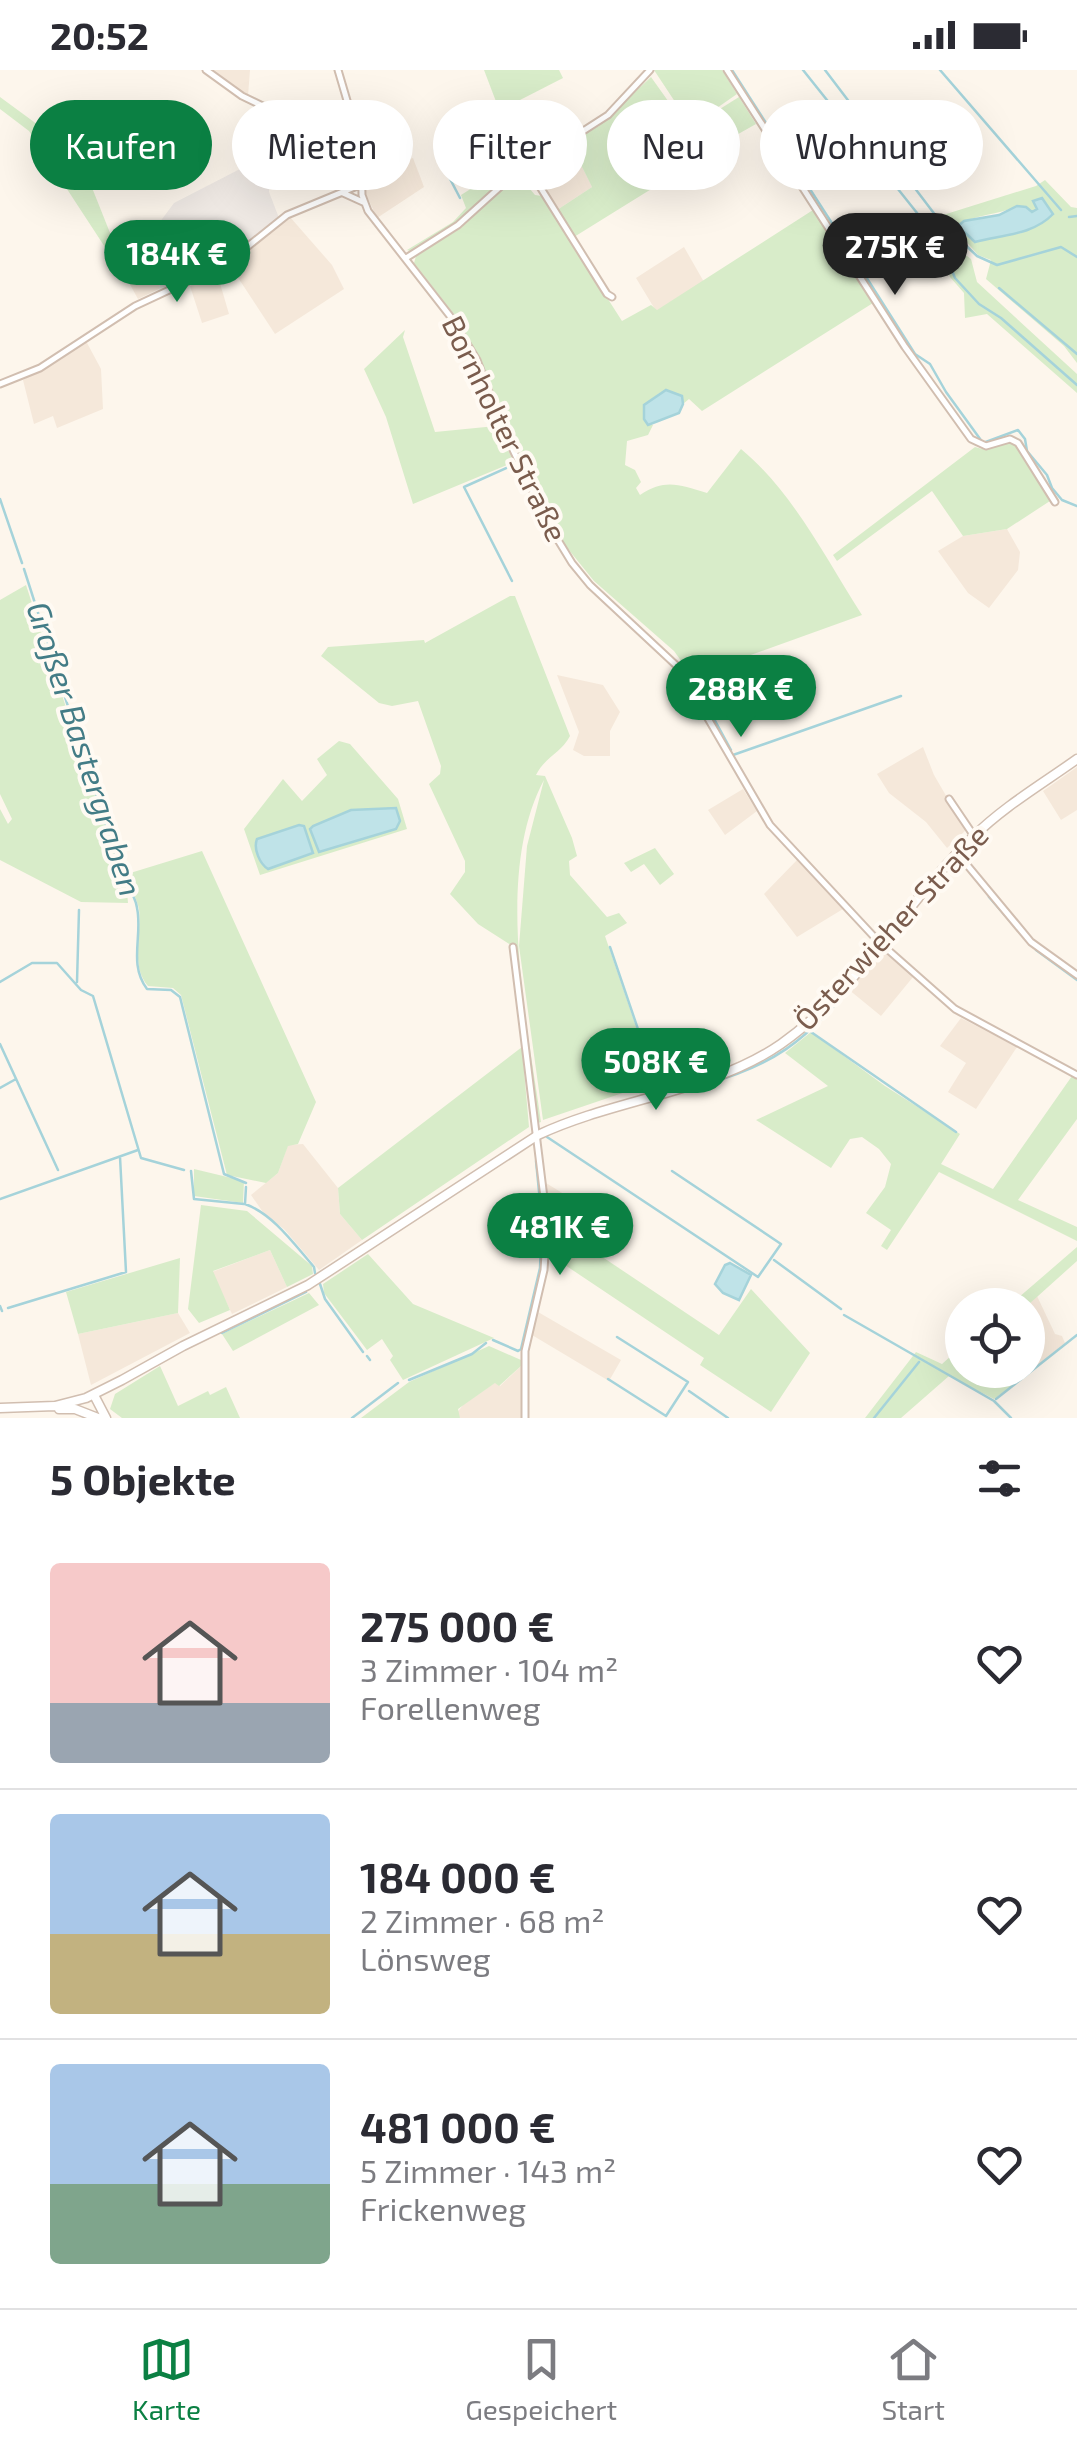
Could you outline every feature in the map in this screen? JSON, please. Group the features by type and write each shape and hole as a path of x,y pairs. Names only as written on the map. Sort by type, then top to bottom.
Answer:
{"street":[{"path":"206,70 250,100"},
{"name":"Bornholter Straße","path":"338,70 347,100"},
{"path":"587,128 608,115 650,70"},
{"path":"728,70 905,347 971,439 986,446 1010,439 1018,442 1055,502"},
{"path":"0,384 40,368 135,306 227,264 288,215 351,190"},
{"name":"Bornholter Straße","path":"363,190 365,203 450,316 476,360 510,444 572,563 590,585 678,666 770,825 880,944 965,1016 1077,1075"},
{"path":"406,258 458,225 497,190"},
{"path":"543,190 612,297"},
{"path":"343,194 365,203"},
{"name":"Österwieher Straße","path":"0,1409 41,1408 90,1396 308,1285 538,1134 764,1055 813,1020 974,836 1077,759"},
{"path":"949,799 974,836"},
{"path":"958,854 1032,942 1077,975"},
{"path":"512,947 547,1222 546,1253 525,1351 525,1418"},
{"path":"90,1396 96,1417"},
{"path":"90,1396 106,1418"},
{"name":"Österwieher Straße","path":"0,1409 34,1412 65,1408 96,1417"}],"shaded area":[{"path":"211,70 250,70 248,96 235,88"},
{"path":"413,158 424,187 377,218 366,190 413,190"},
{"path":"232,173 232,190 269,190 279,218 242,249 207,270 159,289 163,262 151,234 174,203 199,190 212,190 212,183"},
{"path":"587,177 592,187 557,210 546,190 587,190"},
{"path":"290,217 332,265 344,289 275,334 229,264"},
{"path":"151,234 163,262 159,289 138,299 122,270"},
{"path":"684,247 704,282 656,311 636,278"},
{"path":"217,273 229,314 202,323 190,286"},
{"path":"86,341 101,369 103,409 57,428 53,416 34,424 23,380"},
{"path":"1007,529 1020,552 1018,570 989,608 968,593 938,551 963,536"},
{"path":"557,675 603,685 620,712 610,731 610,756 584,756 573,750 579,732"},
{"path":"923,747 934,775 966,830 947,848 926,822 889,793 877,774"},
{"path":"1077,767 1077,810 1061,820 1043,791"},
{"path":"743,789 757,811 725,835 708,810"},
{"path":"797,860 843,909 797,937 764,894"},
{"path":"879,953 886,954 913,977 881,1016 848,989"},
{"path":"961,1018 1017,1047 976,1109 948,1092 966,1063 940,1046"},
{"path":"303,1144 338,1188 340,1214 362,1240 319,1270 284,1229 265,1215 251,1195 278,1173 288,1145"},
{"path":"546,1183 611,1223 594,1250 550,1220"},
{"path":"270,1250 287,1287 232,1314 212,1272"},
{"path":"538,1312 621,1360 609,1381 532,1335"},
{"path":"178,1313 190,1333 91,1385 78,1334"},
{"path":"1045,1313 1055,1334 1062,1336 1065,1343 1045,1359"},
{"path":"521,1366 521,1418 460,1418 456,1414 496,1382 500,1386"}],"green space":[{"path":"484,70 559,70 563,78 520,100 495,100"},
{"path":"654,70 722,70 737,94 728,100 674,100"},
{"path":"651,77 667,100 627,100"},
{"path":"0,97 30,119 30,133 29,131 0,109"},
{"path":"739,97 756,124 740,133 740,100 734,100"},
{"path":"607,118 607,190 650,190 574,237 557,210 592,187 587,177 587,133"},
{"path":"1045,180 1071,207 1077,208 1077,363 1064,346 986,279 991,260 978,255 943,215","holes":["1017,206 1031,213 1037,209 1022,233 971,240 958,226"]},
{"path":"68,190 93,190 120,258 116,264"},
{"path":"469,190 493,190 461,219 407,250 453,222 466,208 461,195"},
{"path":"502,190 531,190 542,196 622,321 651,305 657,310 813,210 873,303 702,411 689,399 683,404 682,396 661,392 644,405 645,423 653,425 648,435 627,441 625,465 635,470 641,482 636,488 640,495 665,485 707,493 741,449 793,506 862,615 692,676 674,651 594,581 560,539 506,426 480,358 453,313 414,263 416,256 461,228"},
{"path":"924,213 948,242 971,259 977,282 1077,374 1077,393 987,314 965,318 964,293 950,277 938,244 916,219"},
{"path":"405,330 403,337 435,432 496,426 514,462 413,504 386,417 364,369"},
{"path":"1010,442 1016,444 1050,501 1007,529 963,536 932,491 837,561 833,555 975,447 986,450"},
{"path":"26,585 98,805 103,804 127,874 202,851 316,1102 298,1144 288,1146 278,1173 266,1183 227,1175 181,995 173,988 148,986 139,969 139,909 126,880 128,903 81,902 0,860 0,809 8,824 12,819 0,794 0,600"},
{"path":"515,596 570,736 536,775 545,776 572,838 577,856 569,861 570,875 607,917 619,913 627,923 605,936 655,1082 543,1120 519,946 527,846 544,780 529,817 520,858 517,902 519,948 523,994 541,1122 538,1123 514,947 478,924 450,894 465,872 465,861 429,784 440,774 441,766 418,701 392,706 379,703 321,656 328,647 424,640 425,643"},
{"path":"339,741 350,744 398,799 407,829 260,875 244,829 283,779 302,801 327,775 317,759","holes":["396,808 311,829 351,810"]},
{"path":"655,848 674,874 660,885 644,864 631,872 624,863"},
{"path":"811,1032 960,1134 941,1164 993,1189 1072,1076 1077,1079 1077,1119 1018,1200 1077,1227 1077,1241 939,1172 887,1250 881,1246 891,1230 866,1213 885,1187 891,1164 879,1149 862,1137 850,1139 831,1168 756,1120 828,1086 785,1053"},
{"path":"522,1047 529,1127 362,1240 340,1214 338,1188"},
{"path":"194,1169 244,1181 243,1203 194,1196"},
{"path":"201,1205 247,1211 312,1266 313,1274 287,1287 270,1250 213,1271 230,1310 199,1323 188,1309"},
{"path":"550,1222 719,1335 751,1289 810,1353 771,1412 700,1365 704,1358 550,1255"},
{"path":"1077,1247 1077,1261 1045,1290 1030,1288"},
{"path":"368,1254 413,1304 494,1338 403,1380 382,1339 367,1350 324,1293 323,1284"},
{"path":"180,1258 178,1313 78,1334 66,1292"},
{"path":"309,1293 319,1305 233,1351 222,1334"},
{"path":"489,1346 521,1360 521,1366 499,1386 495,1383 458,1409 460,1418 361,1418 409,1382"},
{"path":"916,1352 942,1364 945,1361 945,1380 901,1418 865,1418"},
{"path":"160,1366 178,1406 226,1387 240,1418 122,1418 110,1409 115,1394"},
{"path":"972,1388 1008,1388 994,1399"}],"water":[{"path":"1042,198 1053,214 1027,230 975,242 958,226 1017,206 1032,212 1037,209 1033,201"},
{"path":"666,390 682,396 679,413 648,425 644,405"},
{"path":"396,808 400,821 396,829 319,852 310,829 313,826 351,810"},
{"path":"304,826 313,853 268,869 258,856 257,839"},
{"path":"730,1263 751,1275 739,1300 723,1293 715,1284"}],"waterway":[{"path":"732,70 760,114"},
{"path":"803,70 941,243 955,278 979,304 1001,318 1077,385"},
{"path":"825,70 936,216"},
{"path":"940,70 1061,210"},
{"path":"456,190 460,198"},
{"path":"811,190 859,265"},
{"path":"1069,217 1077,216"},
{"path":"940,221 977,256 997,265 1061,247 1077,257"},
{"path":"861,269 915,354 930,364 983,443 1018,430 1052,488 1062,500 1077,506"},
{"path":"999,288 1077,354"},
{"path":"512,581 464,487 515,464"},
{"name":"Großer Bastergraben","path":"0,499 22,563"},
{"name":"Großer Bastergraben","path":"24,569 123,878 136,904 141,979 147,989 171,990 180,997 224,1174 246,1183"},
{"path":"694,682 731,750"},
{"path":"733,755 901,696"},
{"path":"989,897 1029,943"},
{"path":"77,982 79,910"},
{"path":"610,947 656,1082"},
{"path":"1036,950 1077,980"},
{"path":"0,982 32,963 57,963 81,990 93,996 141,1158 184,1170"},
{"path":"709,1083 752,1068 786,1049 817,1024 848,990"},
{"path":"811,1032 956,1132"},
{"path":"0,1044 58,1170"},
{"path":"0,1088 16,1079"},
{"path":"547,1137 758,1277 781,1244 672,1171"},
{"path":"0,1199 138,1150"},
{"path":"8,1308 126,1272 120,1157"},
{"path":"493,1340 521,1349 540,1268 542,1222 536,1161"},
{"path":"191,1171 194,1199 244,1204"},
{"name":"Großer Bastergraben","path":"246,1187 245,1204 282,1231 315,1273"},
{"path":"774,1260 841,1309"},
{"name":"Großer Bastergraben","path":"320,1284 325,1299 363,1352"},
{"path":"222,1333 306,1292"},
{"path":"0,1306 2,1311"},
{"path":"844,1315 994,1401 1011,1418"},
{"path":"996,1399 1077,1335"},
{"path":"608,1379 666,1416 688,1382 617,1337"},
{"path":"409,1380 472,1354 486,1343"},
{"name":"Großer Bastergraben","path":"367,1356 370,1360"},
{"path":"874,1418 919,1362"},
{"name":"Großer Bastergraben","path":"352,1418 398,1383"},
{"path":"689,1391 728,1418"}]}
